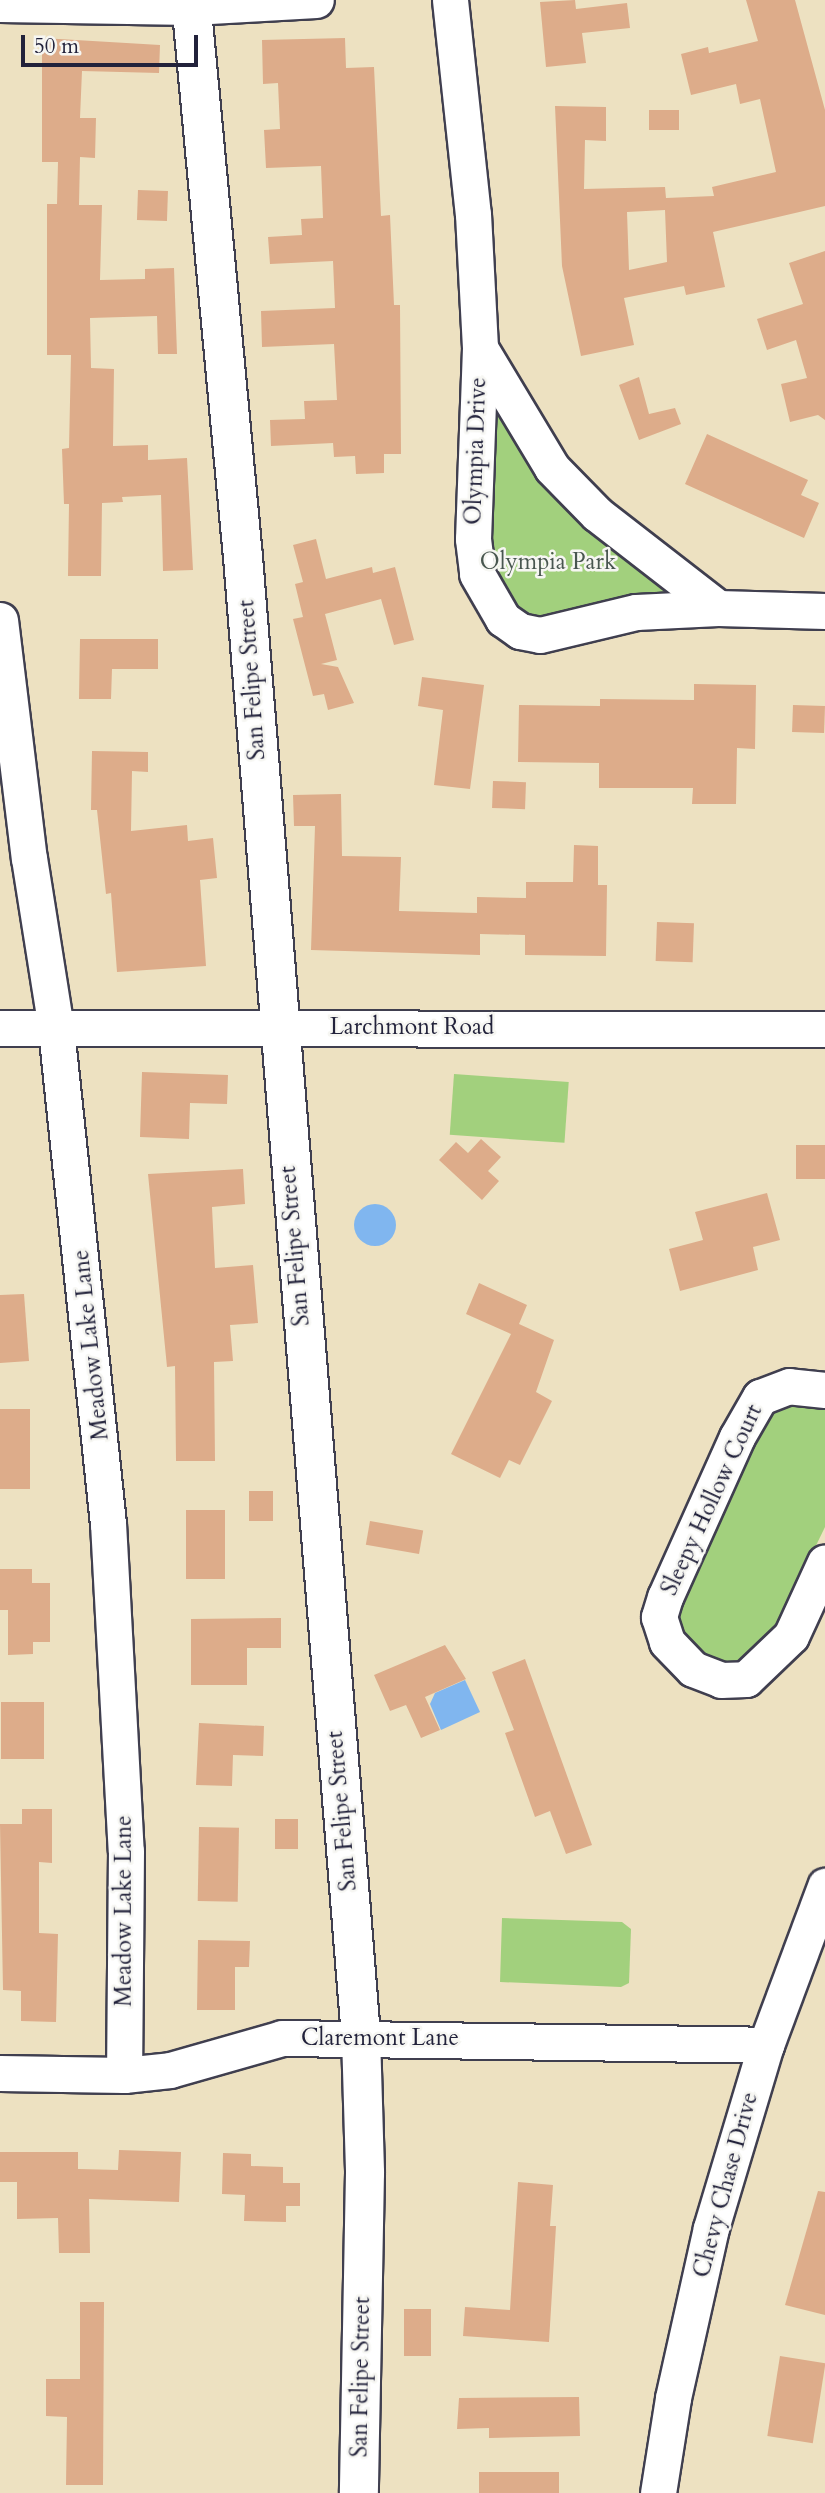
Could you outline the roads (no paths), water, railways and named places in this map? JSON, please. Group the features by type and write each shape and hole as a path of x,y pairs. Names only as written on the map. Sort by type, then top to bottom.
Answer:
{"main road":[{"name":"San Felipe Street","path":"192,4 243,556 278,1026 362,2036 365,2173 359,2493"}],"street":[{"path":"0,4 192,4 316,0"},
{"name":"Olympia Drive","path":"450,0 472,214 480,348 473,539 477,574 503,619 520,631 540,635 636,612 718,608 825,611"},
{"name":"Olympia Drive","path":"480,348 552,468 597,514 718,608"},
{"name":"Meadow Lake Lane","path":"0,620 29,858 57,1029 108,1523 126,1851 124,2075"},
{"name":"Larchmont Road","path":"0,1028 278,1026 825,1029"},
{"name":"Sleepy Hollow Court","path":"825,1391 789,1386 760,1397 737,1437 659,1617 667,1642 693,1669 721,1680 746,1679 791,1636 816,1605 825,1562"},
{"name":"Chevy Chase Drive","path":"658,2493 673,2398 711,2228 766,2045 825,1886"},
{"name":"Claremont Lane","path":"0,2073 124,2075 170,2070 282,2038 362,2036 766,2045"}],"water":[{"path":"375,1204 390,1210 396,1225 390,1240 375,1246 360,1240 354,1225 360,1210"},
{"path":"465,1680 480,1712 441,1730 430,1704 435,1693"}],"park label":[{"name":"Olympia Park","path":"548,562"}]}
